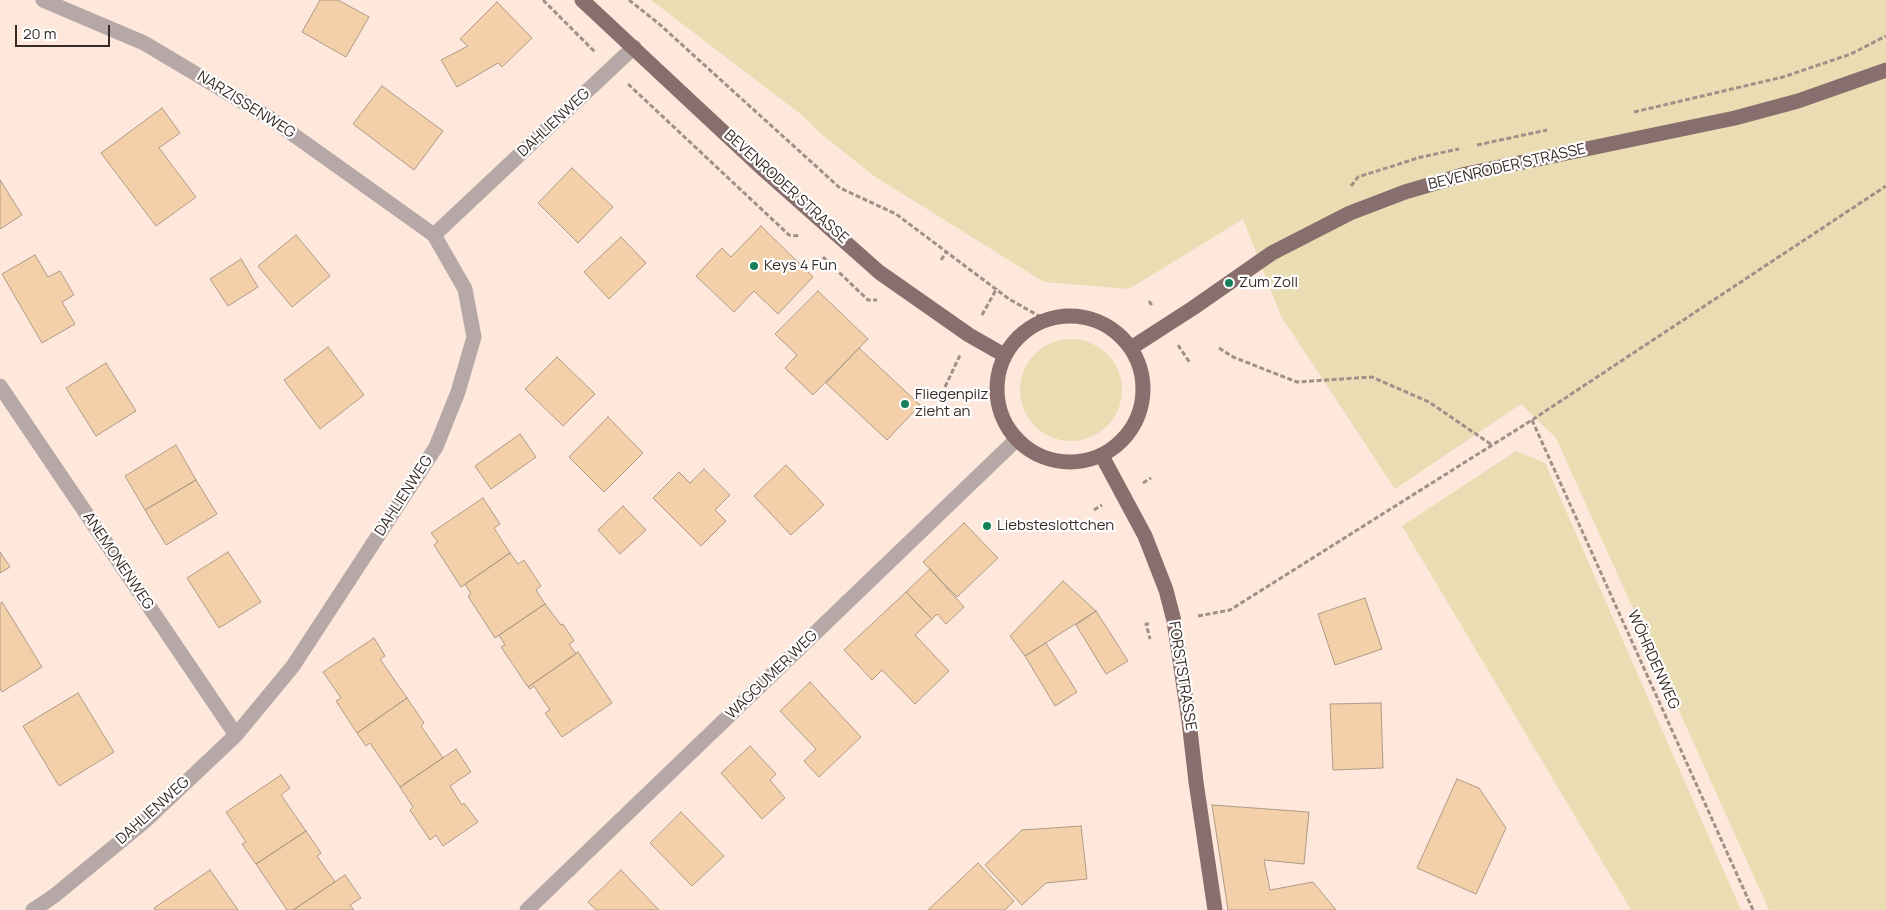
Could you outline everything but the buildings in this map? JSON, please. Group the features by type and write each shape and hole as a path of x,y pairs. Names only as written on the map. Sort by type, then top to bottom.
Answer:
{"main road":[{"name":"BEVENRODER STRASSE","path":"582,0 634,46 764,170 879,272 969,335 1004,355"},
{"name":"BEVENRODER STRASSE","path":"1131,348 1272,253 1350,213 1405,192 1457,176 1735,118 1798,101 1886,70"},
{"path":"1064,316 1082,317 1100,322 1116,332 1131,348 1142,374 1144,390 1141,407 1136,422 1127,436 1116,447 1102,456 1085,462 1066,463 1048,460 1031,452 1016,440 1003,421 997,400 997,377 1004,355 1015,340 1029,328 1046,320 1064,316"},
{"name":"FORSTSTRASSE","path":"1102,456 1145,536 1157,563 1174,620 1215,910"}],"street":[{"name":"NARZISSENWEG","path":"43,0 144,43 270,118 434,235"},
{"name":"DAHLIENWEG","path":"33,910 54,896 144,822 236,735 293,666 436,447 458,392 474,337 465,289 434,235 634,46"},
{"name":"ANEMONENWEG","path":"0,386 236,735"},
{"name":"WAGGUMER WEG","path":"526,910 1016,440"}],"path":[{"path":"543,0 611,68 790,235"},
{"path":"629,0 658,23 840,188 896,214 997,288 1009,299 1046,320"},
{"path":"1627,114 1783,77 1851,54 1886,36"},
{"path":"1470,146 1555,129"},
{"path":"1358,177 1421,157 1460,148"},
{"path":"1174,620 1230,610 1532,420 1886,186"},
{"path":"941,260 946,251"},
{"path":"987,306 997,288"},
{"path":"1219,348 1233,357 1297,382 1372,376 1429,402 1492,445"},
{"path":"946,387 961,352"},
{"name":"WÖHRDENWEG","path":"1532,420 1754,910"}],"shaded area":[{"path":"651,0 1886,0 1886,910 1769,910 1556,438 1521,404 1395,489 1281,316 1243,219 1129,289 1044,282 874,176 820,133 803,116"},
{"path":"1071,339 1091,343 1107,354 1118,370 1122,390 1118,410 1107,426 1091,437 1071,441 1051,437 1035,426 1024,410 1020,390 1024,370 1035,354 1051,343"},
{"path":"1516,451 1545,463 1741,910 1631,910 1402,526"}],"place":[{"name":"Keys 4 Fun","path":"754,266"},
{"name":"Zum Zoll","path":"1229,283"},
{"name":"Fliegenpilz zieht an","path":"905,404"},
{"name":"Liebsteslottchen","path":"987,526"}]}
